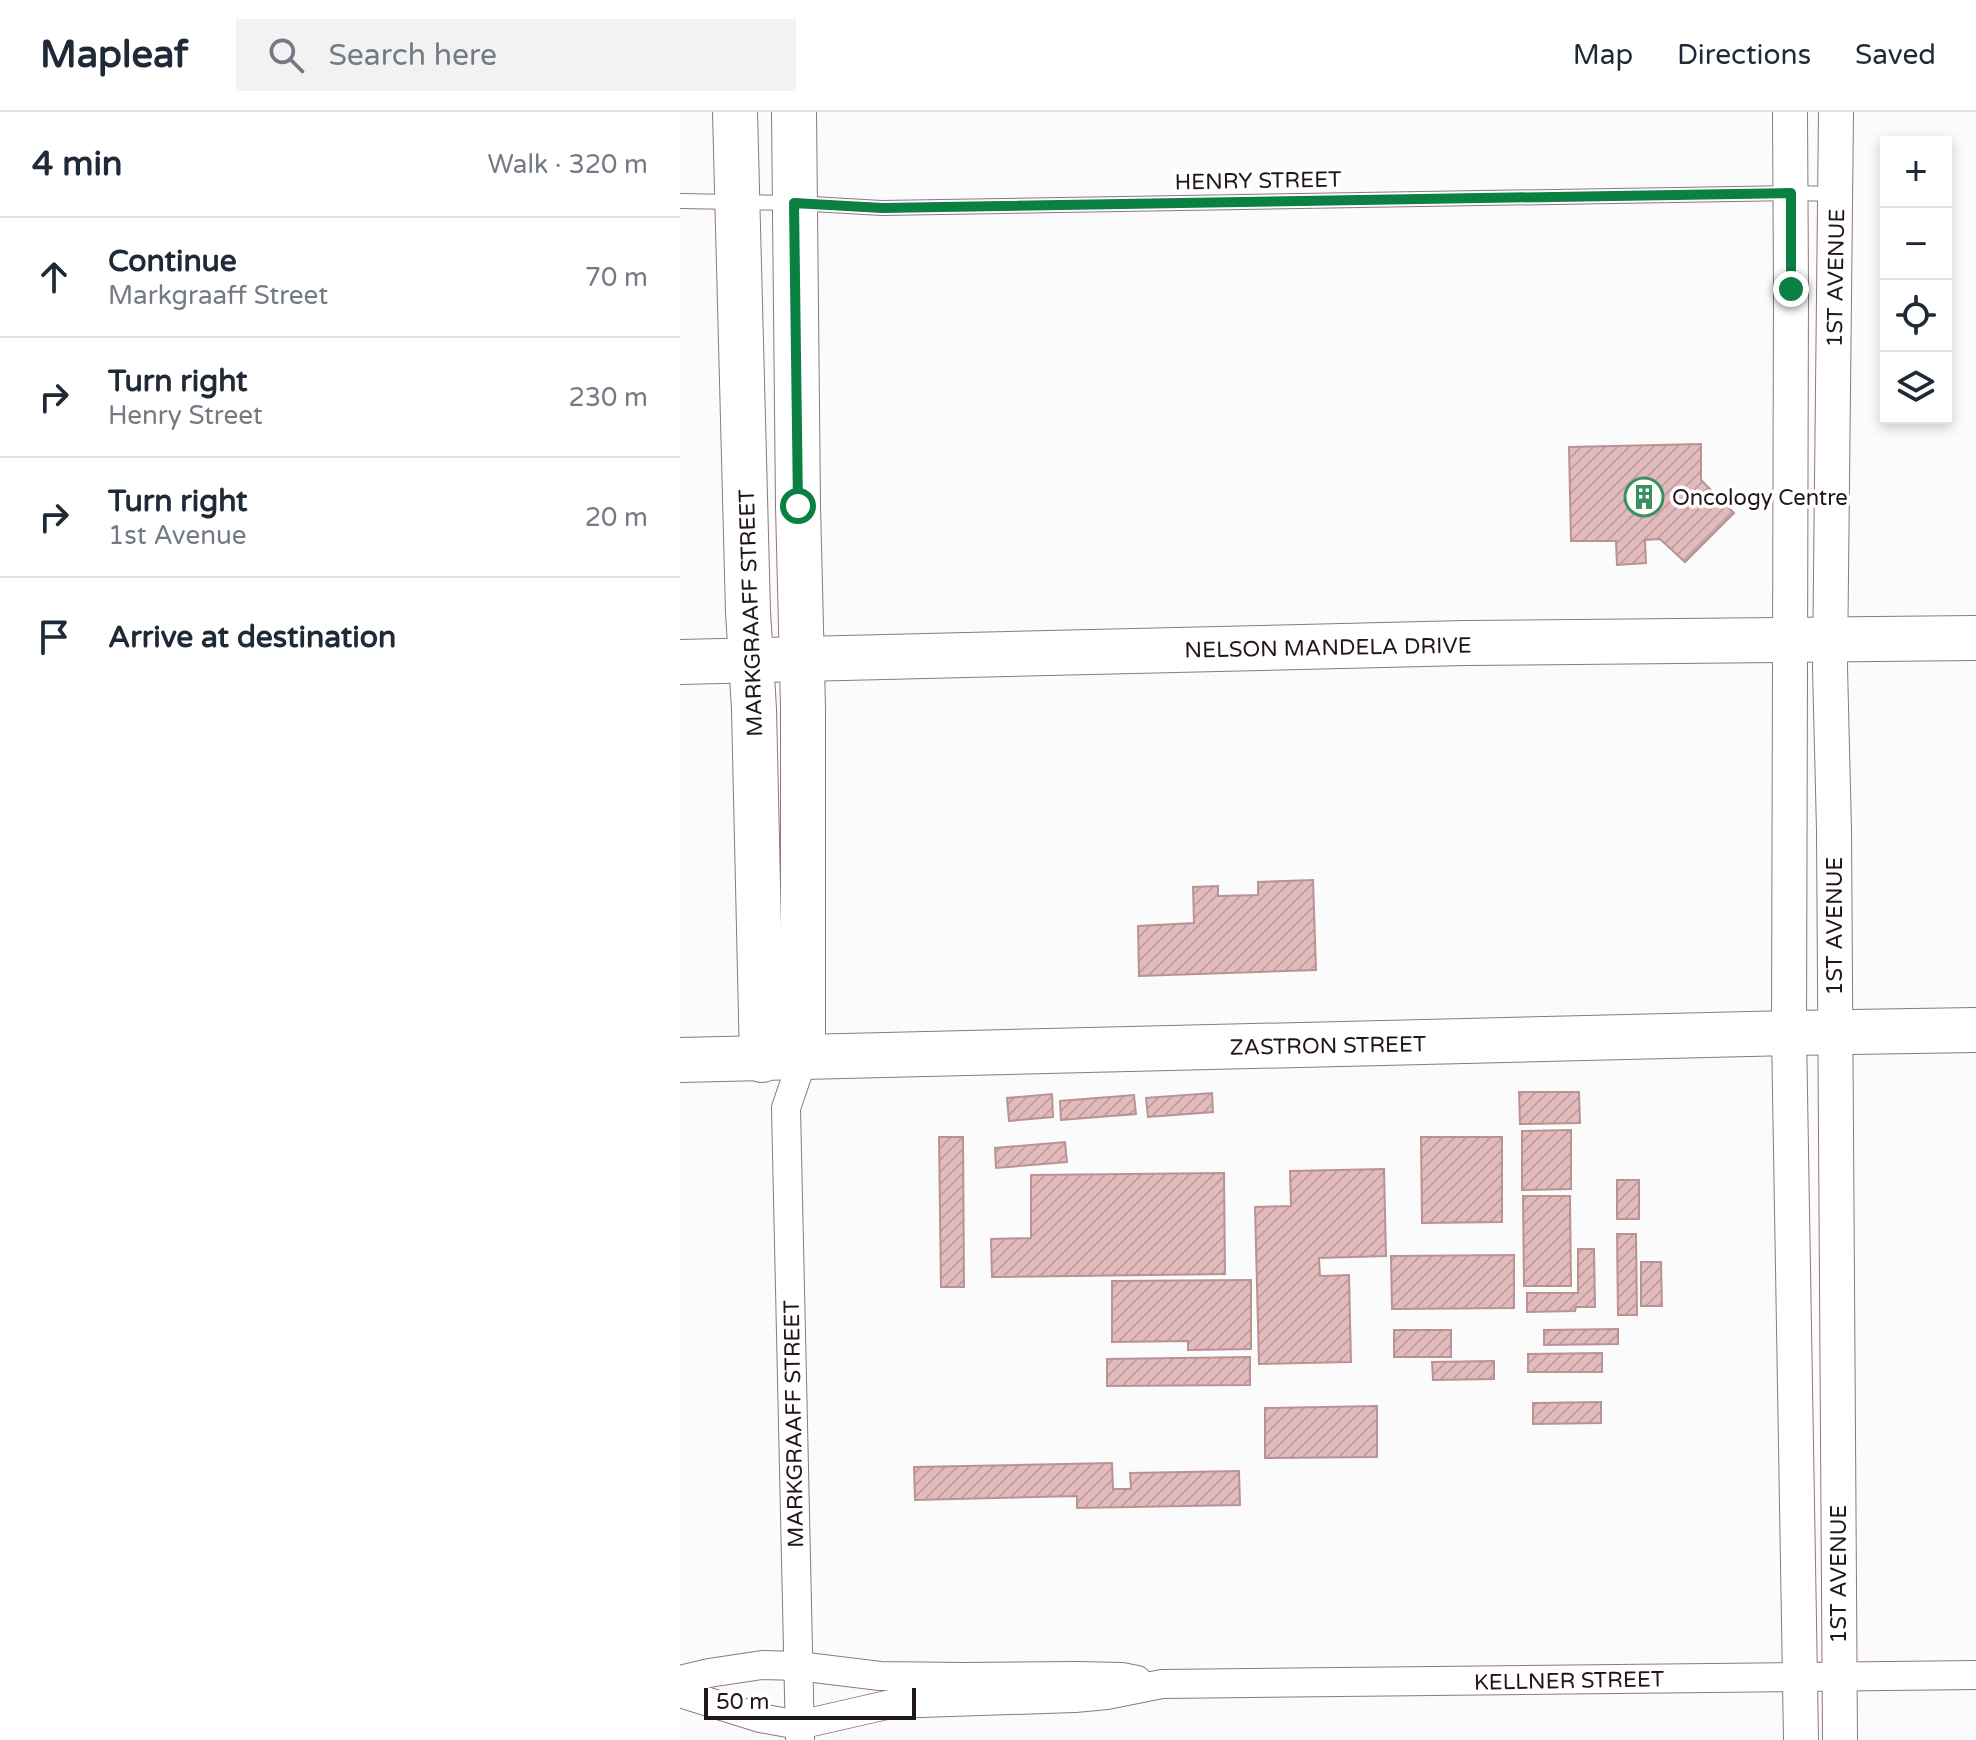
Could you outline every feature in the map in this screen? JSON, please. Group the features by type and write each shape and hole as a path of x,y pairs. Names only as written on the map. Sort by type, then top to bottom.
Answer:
{"main road":[{"name":"MARKGRAAFF STREET","path":"735,112 748,612 782,1059"},
{"name":"MARKGRAAFF STREET","path":"782,1059 802,660 794,112"},
{"name":"NELSON MANDELA DRIVE","path":"680,662 1465,643 1976,638"},
{"name":"ZASTRON STREET","path":"680,1060 1976,1030"}],"street":[{"name":"1ST AVENUE","path":"1790,112 1810,640 1835,1034 1840,1740"},
{"name":"1ST AVENUE","path":"1801,1740 1789,1033 1836,194 1836,112"},
{"name":"MARKGRAAFF STREET","path":"782,1059 786,1108 800,1732"},
{"name":"MARKGRAAFF STREET","path":"782,1059 786,1108"},
{"name":"KELLNER STREET","path":"680,1680 762,1665 880,1676 1122,1677 1162,1684 1976,1675"},
{"name":"KELLNER STREET","path":"680,1693 800,1732 891,1704 1075,1698 1162,1684"}],"lane":[{"name":"HENRY STREET","path":"680,201 882,208 1836,194"}],"building":[{"name":"Oncology Centre","path":"1701,444 1701,480 1734,513 1685,562 1660,539 1645,540 1646,563 1617,565 1616,541 1571,541 1569,447"},
{"path":"1313,880 1316,970 1139,976 1138,926 1194,923 1193,887 1218,886 1218,896 1258,895 1258,882"},
{"path":"1519,1092 1579,1092 1580,1123 1520,1124"},
{"path":"1212,1093 1213,1112 1148,1117 1146,1098"},
{"path":"1052,1094 1053,1117 1009,1121 1007,1098"},
{"path":"1134,1095 1136,1114 1061,1120 1060,1101"},
{"path":"1571,1130 1571,1189 1522,1190 1522,1131"},
{"path":"939,1137 963,1137 964,1287 941,1287"},
{"path":"1421,1137 1502,1137 1502,1222 1422,1223"},
{"path":"1065,1142 1067,1162 996,1168 995,1148"},
{"path":"1384,1169 1386,1256 1319,1258 1320,1276 1349,1275 1351,1362 1259,1364 1255,1207 1291,1206 1290,1171"},
{"path":"1224,1173 1225,1274 992,1277 991,1239 1031,1238 1031,1175"},
{"path":"1617,1180 1639,1180 1639,1219 1617,1219"},
{"path":"1523,1196 1570,1196 1571,1286 1524,1286"},
{"path":"1617,1234 1636,1234 1637,1315 1618,1315"},
{"path":"1578,1249 1594,1249 1595,1307 1576,1307 1575,1311 1527,1312 1527,1293 1578,1293"},
{"path":"1514,1255 1514,1308 1392,1309 1391,1256"},
{"path":"1641,1262 1661,1262 1662,1306 1641,1306"},
{"path":"1251,1280 1251,1349 1188,1350 1188,1341 1112,1342 1112,1281"},
{"path":"1618,1329 1618,1344 1544,1345 1544,1330"},
{"path":"1394,1330 1451,1330 1451,1357 1394,1357"},
{"path":"1602,1353 1602,1372 1528,1372 1528,1354"},
{"path":"1250,1357 1250,1385 1107,1386 1107,1359"},
{"path":"1494,1361 1494,1379 1433,1380 1432,1362"},
{"path":"1601,1402 1601,1423 1533,1424 1533,1403"},
{"path":"1377,1406 1377,1457 1265,1458 1265,1408"},
{"path":"1112,1463 1113,1489 1131,1489 1130,1473 1239,1471 1240,1505 1077,1508 1077,1496 915,1500 914,1467"}],"place":[{"name":"Oncology Centre","path":"1644,497"}],"route":[{"path":"798,506 794,203 882,208 1791,193 1791,289"}]}
